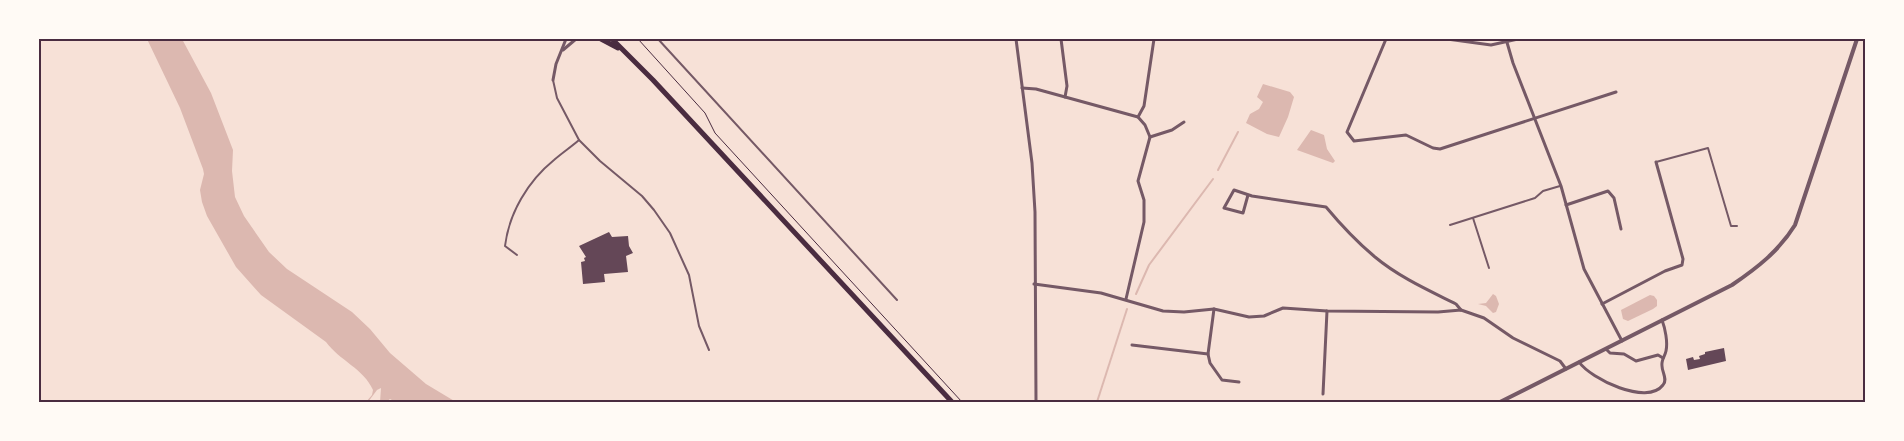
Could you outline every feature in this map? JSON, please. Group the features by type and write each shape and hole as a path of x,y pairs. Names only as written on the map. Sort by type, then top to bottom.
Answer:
{"main road":[{"path":"601,39 623,51"},
{"path":"612,39 654,80 952,402"}],"street":[{"path":"553,80 556,64 566,39"},
{"path":"562,51 576,39"},
{"path":"1016,39 1032,173 1036,402"},
{"path":"1061,39 1067,86 1065,97"},
{"path":"1138,117 1144,106 1154,39"},
{"path":"1386,39 1347,132 1354,142 1406,135 1433,148 1440,148 1616,92"},
{"path":"1447,39 1491,45 1518,39"},
{"path":"1500,402 1725,288 1746,276 1772,254 1788,236 1795,224 1857,39"},
{"path":"1507,40 1513,63 1561,186 1584,269 1622,341"},
{"path":"1022,88 1036,89 1138,117 1145,125 1150,137 1138,181 1144,200 1144,222 1126,299"},
{"path":"1150,137 1172,130 1184,122"},
{"path":"1602,304 1665,271 1682,265 1683,259 1656,162"},
{"path":"1248,195 1243,212 1224,208 1234,190 1248,195 1326,207 1348,232 1377,258 1411,282 1456,304 1461,310"},
{"path":"1566,205 1608,191 1614,198 1621,230"},
{"path":"1034,284 1101,292 1163,311 1184,312 1214,309 1250,317 1264,316 1283,308 1327,311 1438,312 1461,310 1484,318 1513,338 1560,361 1566,369"},
{"path":"1214,309 1208,354 1210,363 1222,380 1239,382"},
{"path":"1323,394 1327,311"},
{"path":"1579,362 1587,371 1632,392 1652,391 1663,385 1665,379 1662,366 1666,350 1662,320"},
{"path":"1132,345 1208,354"},
{"path":"1606,349 1610,353 1624,354 1636,361 1658,355 1663,358"}],"lane":[{"path":"658,39 897,300"},
{"path":"553,80 557,98 579,140 600,161 642,196 670,233 689,275 699,326 709,350"},
{"path":"517,255 506,246 507,234 515,211 527,190 541,172 579,140"},
{"path":"1656,162 1708,148 1731,226 1738,226"},
{"path":"1450,224 1535,198 1543,191 1561,186"},
{"path":"1473,218 1489,268"}],"path":[{"path":"638,39 705,114 715,133 962,402"}],"shaded area":[{"path":"147,39 182,39 211,93 233,150 232,171 235,197 244,216 269,252 287,269 352,312 370,329 390,353 426,384 456,402 396,402 390,399 386,402 380,402 381,388 366,402 372,395 373,390 364,376 326,342 261,295 236,267 207,216 200,190 204,174 203,169 180,108"},
{"path":"1263,84 1290,92 1294,97 1279,137 1267,134 1246,123 1250,114 1259,109 1263,102 1257,97"},
{"path":"1311,130 1324,135 1327,149 1335,161 1333,163 1297,150"},
{"path":"1493,294 1496,296 1499,304 1496,312 1493,313 1486,306 1478,304 1486,303"},
{"path":"1650,295 1654,296 1657,300 1657,306 1628,321 1623,319 1621,310"}],"building":[{"path":"609,232 612,237 628,236 629,246 633,253 626,256 628,272 604,274 605,282 583,284 581,262 585,261 584,258 586,257 579,246"},
{"path":"1724,348 1726,361 1688,370 1686,359 1693,357 1694,360 1700,359 1699,356 1705,354 1705,352"}],"waterway":[{"path":"1218,170 1238,132"},
{"path":"1136,294 1149,265 1213,179"},
{"path":"1097,402 1127,309"}]}
